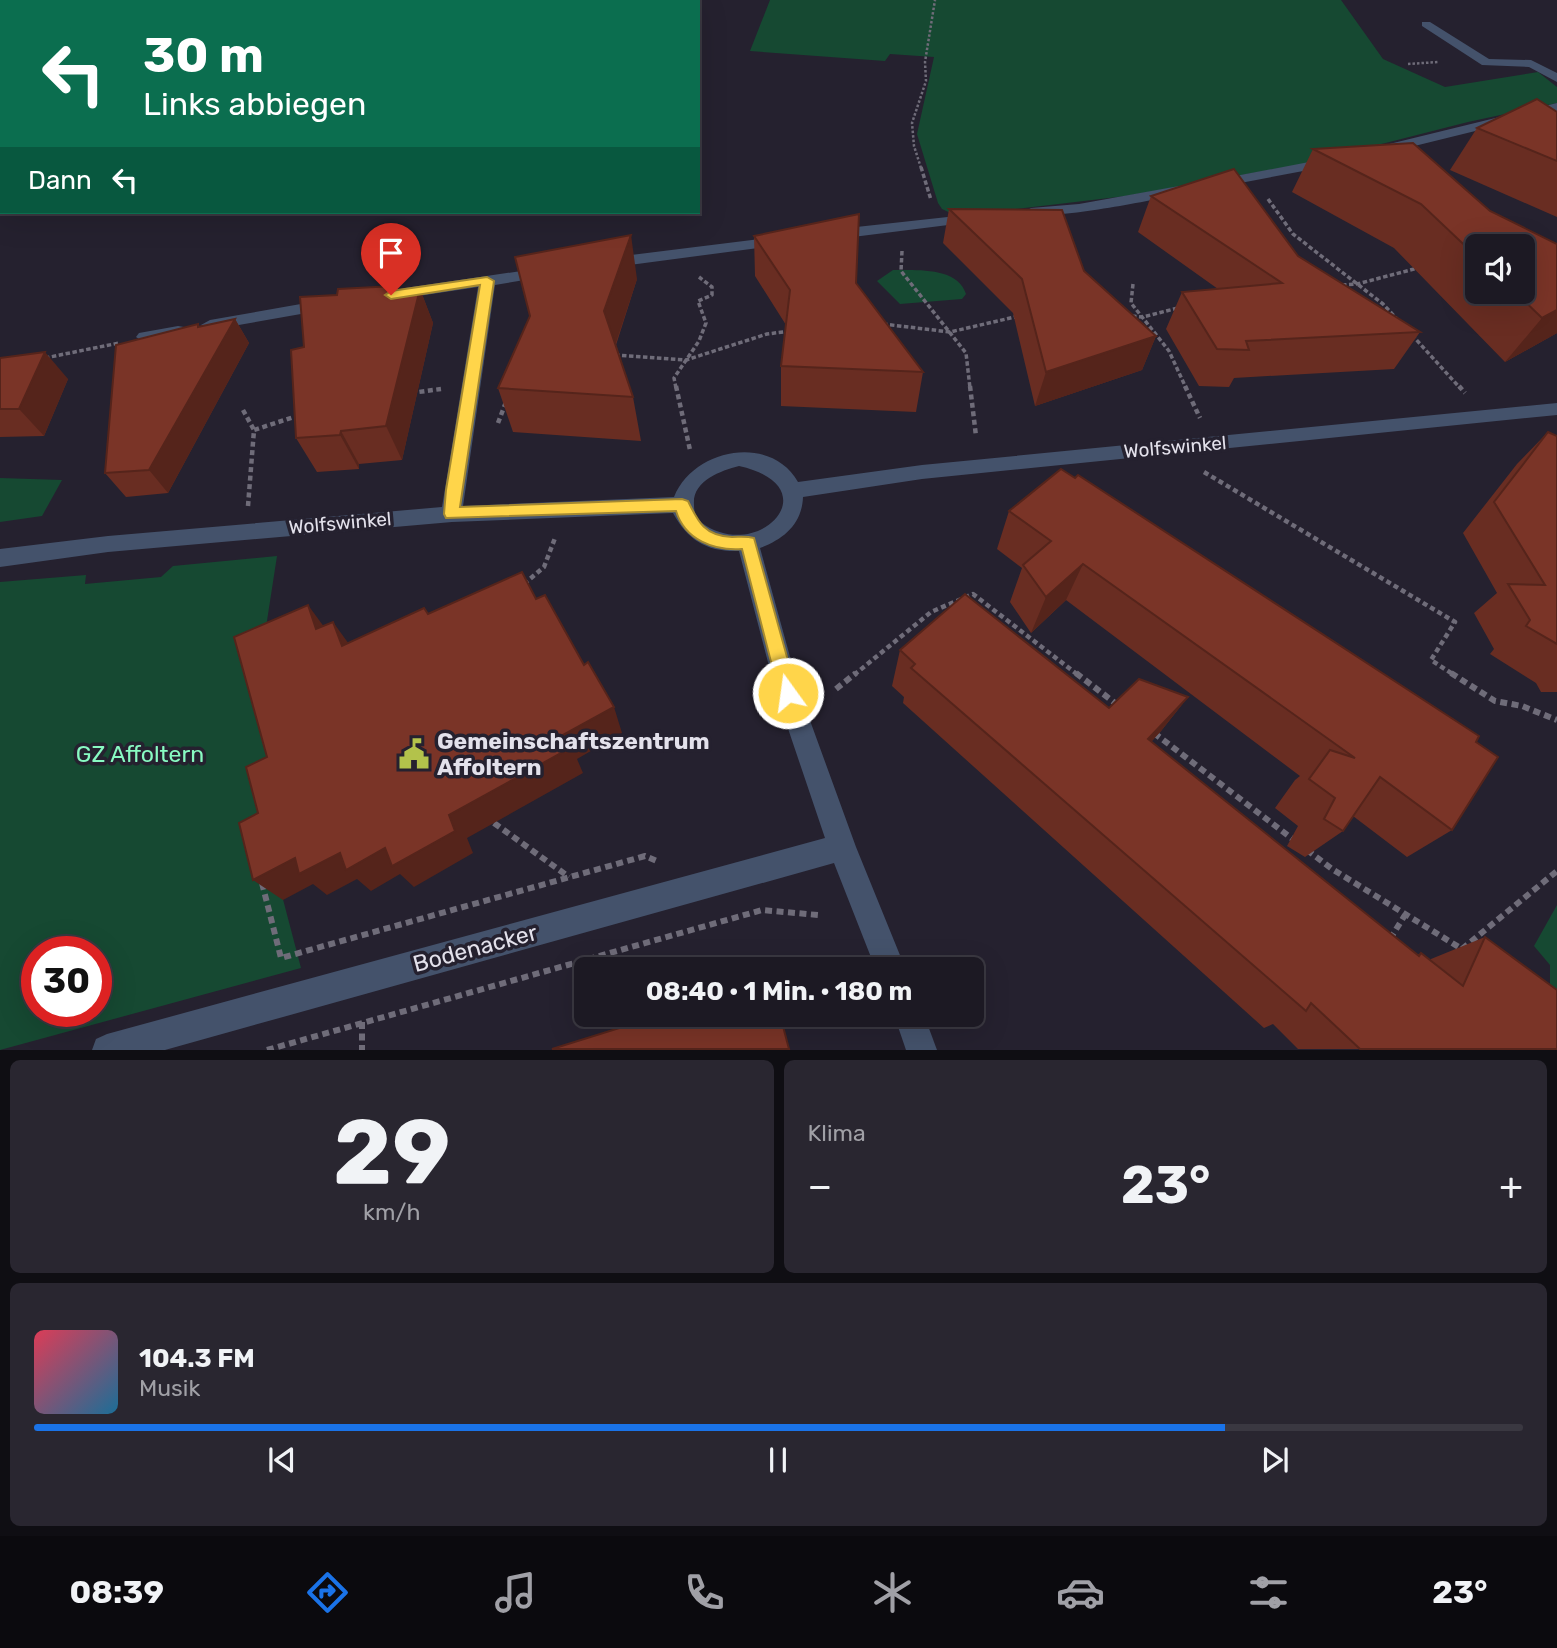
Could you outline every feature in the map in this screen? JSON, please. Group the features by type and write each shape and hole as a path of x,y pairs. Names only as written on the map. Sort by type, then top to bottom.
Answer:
{"street":[{"path":"1426,24 1486,62 1495,64 1520,61 1545,69 1557,78"},
{"path":"1014,214 1079,208 1252,178 1357,156 1557,107"},
{"path":"593,265 989,216"},
{"path":"371,298 566,269"},
{"path":"452,514 453,490 487,281"},
{"path":"145,337 345,302"},
{"name":"Wolfswinkel","path":"793,491 925,472 1557,409"},
{"path":"746,459 767,464 788,480 793,491 794,504 780,529 765,538 748,543 729,544 704,535 687,519 682,505 689,482 710,465 724,460 746,459"},
{"name":"Wolfswinkel","path":"0,558 245,531 452,514 682,505"},
{"path":"748,543 788,693 842,847 886,957"},
{"name":"Bodenacker","path":"107,1049 842,847"},
{"path":"914,1027 922,1049"}],"path":[{"path":"935,0 925,62 926,80 912,123 915,146 937,221"},
{"path":"1252,178 1293,234 1383,304 1401,323"},
{"path":"897,227 902,239 901,271 966,353 976,436"},
{"path":"645,258 659,272 693,274 705,279 712,287 712,295 698,301 706,323 699,341 674,378 690,451"},
{"path":"1329,286 1357,284 1419,268"},
{"path":"1133,284 1132,303 1169,351 1214,442"},
{"path":"1129,316 1143,317 1182,307"},
{"path":"879,324 950,332 1023,316"},
{"path":"603,354 686,360 767,334 803,330"},
{"path":"1410,333 1488,417"},
{"path":"40,360 145,337"},
{"path":"407,393 471,382"},
{"path":"490,430 497,424 506,401"},
{"path":"243,410 254,430 245,531"},
{"path":"254,430 301,414"},
{"path":"1199,469 1455,622 1431,660 1495,701 1522,706 1557,720"},
{"path":"520,585 544,567 563,510"},
{"path":"836,689 930,612 973,594 1125,711"},
{"path":"1147,728 1332,869 1462,949 1470,959"},
{"path":"494,823 570,878"},
{"path":"258,870 281,958 645,856 704,885"},
{"path":"1462,949 1557,871"},
{"path":"267,1049 762,910 817,915"},
{"path":"1384,948 1405,915"}],"green space":[{"path":"770,0 1341,0 1383,59 1445,87 1538,72 1557,87 1557,103 1468,122 1303,164 1126,196 957,216 942,209 938,203 917,134 934,57 890,54 885,61 750,51"},
{"path":"893,270 925,270 946,275 962,285 966,294 962,299 900,304 877,281"},
{"path":"0,478 62,480 42,516 0,522"},
{"name":"GZ Affoltern","path":"277,556 260,666 294,783 269,846 301,968 112,1019 112,936 21,936 21,1027 84,1027 0,1050 0,582 86,575 85,584 161,577 173,566"},
{"path":"1557,905 1557,1008 1550,989 1550,965 1534,946"}],"building":[{"path":"1537,99 1557,112 1557,161 1477,128"},
{"path":"1413,143 1490,211 1557,244 1557,310 1542,318 1527,304 1535,304 1535,234 1465,234 1465,246 1421,204 1313,149"},
{"path":"1234,169 1298,256 1420,332 1246,341 1249,350 1217,349 1182,292 1282,283 1151,196"},
{"path":"949,209 1062,210 1084,271 1156,336 1046,372 1022,279"},
{"path":"859,214 856,283 923,372 781,366 790,290 754,236"},
{"path":"631,235 604,311 633,397 498,388 530,316 515,257"},
{"path":"394,286 392,291 420,289 386,426 341,431 340,435 296,438 291,350 304,347 300,297 337,295 338,289"},
{"path":"235,319 149,470 105,473 116,345 198,324 198,327"},
{"path":"45,352 19,409 0,409 0,358"},
{"path":"1548,432 1557,436 1557,644 1526,626 1530,620 1508,584 1545,585 1494,502"},
{"path":"1061,469 1075,478 1078,475 1479,736 1476,742 1498,757 1452,830 1380,777 1343,831 1324,819 1335,798 1309,779 1330,750 1355,758 1083,564 1046,597 1023,565 1051,541 1009,511"},
{"path":"522,572 536,599 545,595 584,665 588,662 614,707 561,736 572,747 449,815 455,831 392,866 385,848 346,870 340,853 299,874 295,858 253,880 239,823 258,813 246,767 267,757 234,637 308,605 316,629 333,622 342,646 424,608 428,614"},
{"path":"965,594 1109,708 1139,679 1188,697 1148,739 1419,956 1421,953 1463,986 1485,937 1557,990 1557,1049 1360,1049 1311,1003 1306,1011 911,668 915,664 900,650"},
{"path":"623,1027 783,1027 789,1049 552,1049"}],"place":[{"name":"Gemeinschaftszentrum Affoltern","path":"414,754"}],"route":[{"path":"391,295 487,281 453,490 452,514 682,505 687,519 696,531 729,544 748,543 788,693"}]}
